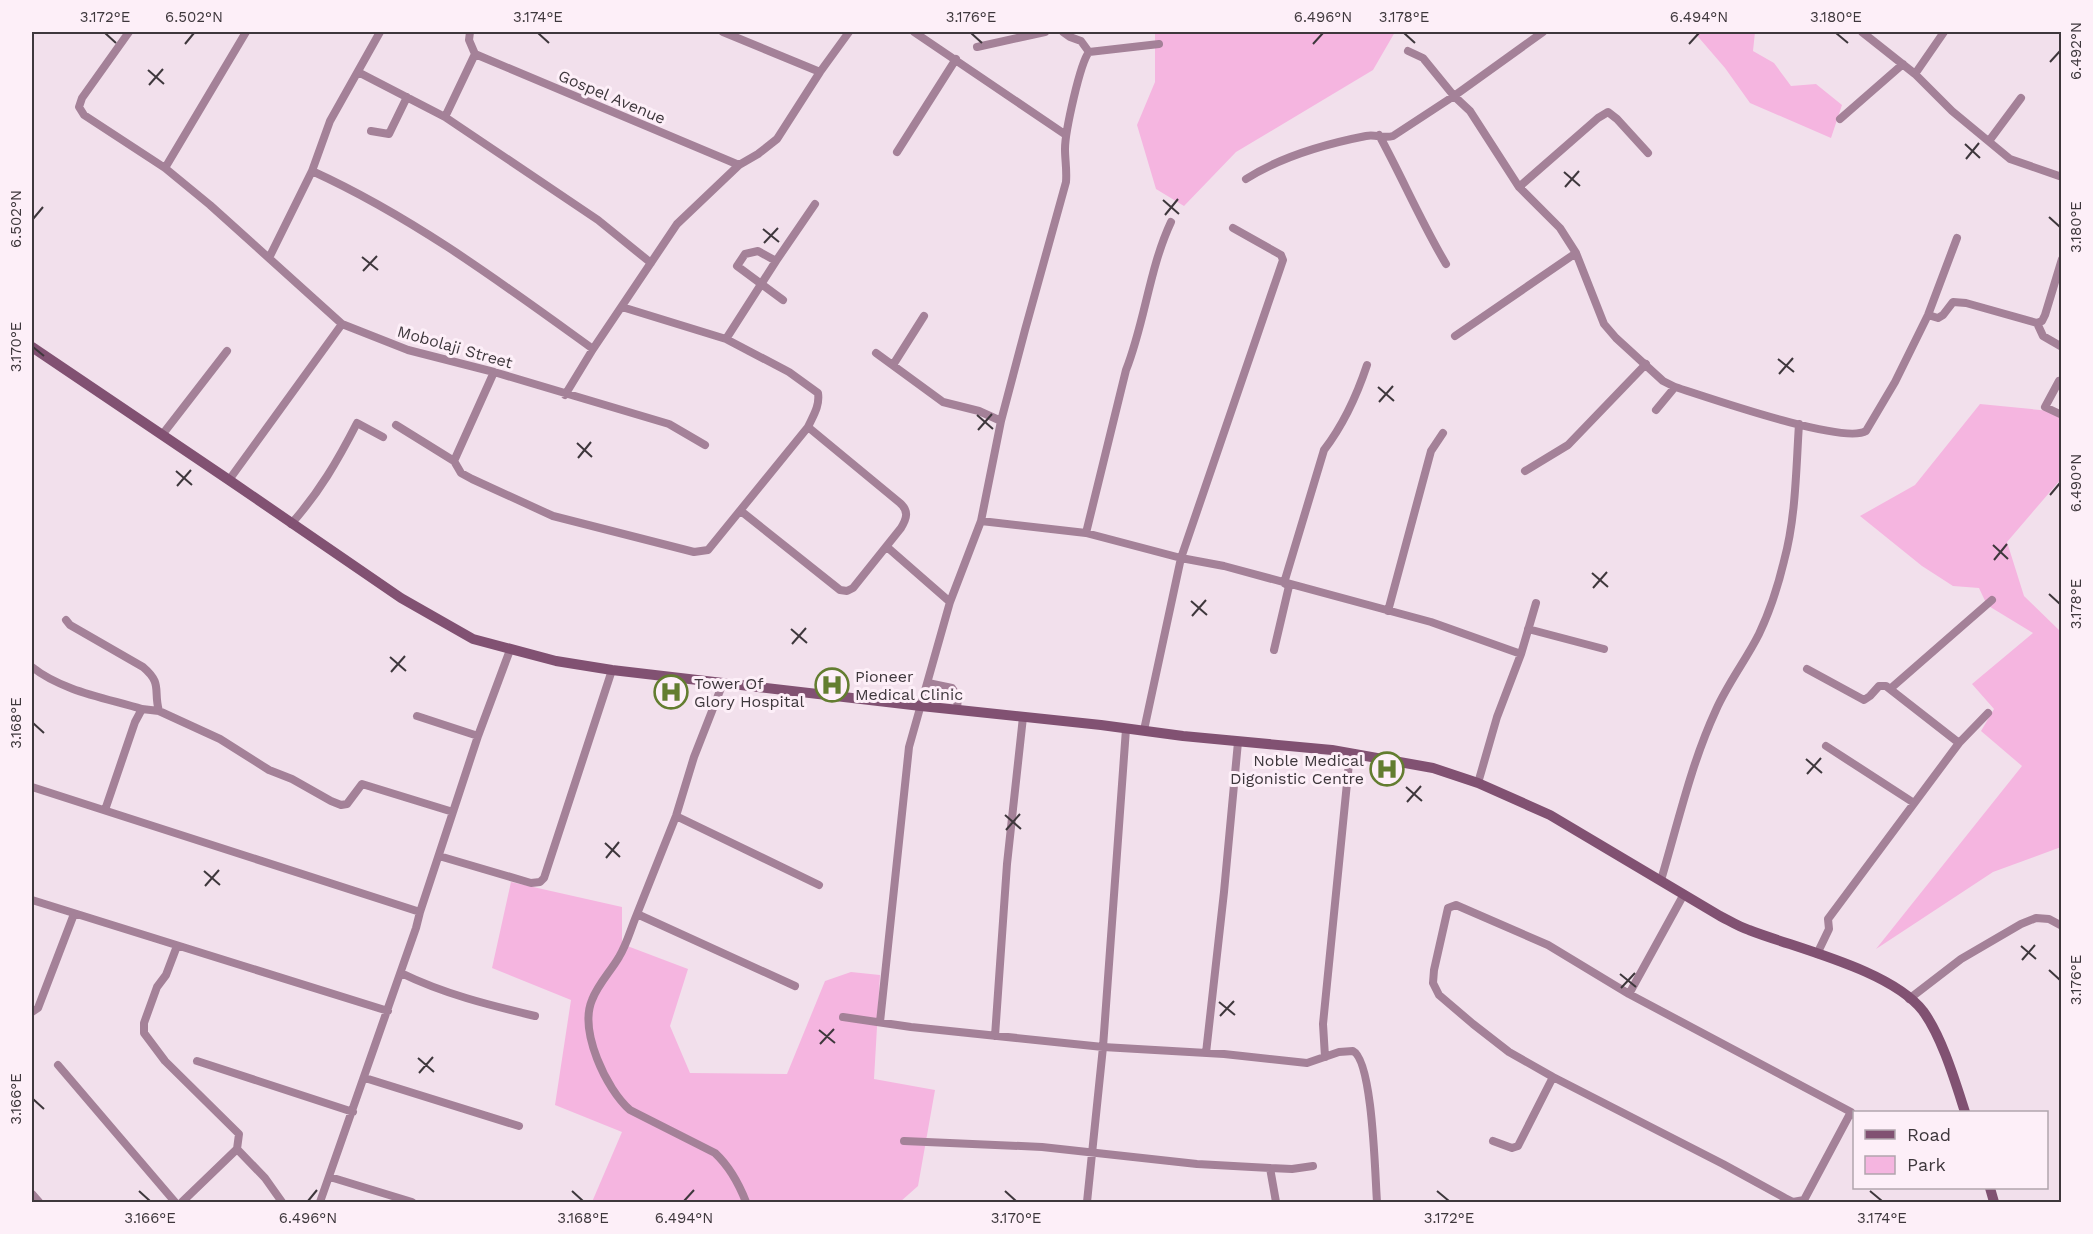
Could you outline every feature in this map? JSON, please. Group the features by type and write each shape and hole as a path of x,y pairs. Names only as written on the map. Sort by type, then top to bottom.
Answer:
{"street":[{"name":"Mobolaji Street","path":"129,32 82,98 79,107 84,116 165,168 210,205 342,324 408,350 494,372 565,395 669,424 705,445"},
{"path":"165,168 246,32"},
{"path":"269,258 312,171 330,121 380,32"},
{"path":"445,117 475,54 469,40 470,32"},
{"path":"728,32 820,72"},
{"path":"565,395 677,224 739,165 777,139 849,32"},
{"path":"914,32 1066,135"},
{"path":"977,47 1045,32"},
{"path":"1064,32 1070,38 1081,41 1089,51"},
{"path":"1246,179 1277,162 1316,148 1366,135 1394,136 1542,32"},
{"path":"1862,32 1915,74 1952,111 2010,159 2061,177"},
{"path":"1915,74 1944,32"},
{"path":"1089,51 1159,44"},
{"path":"880,1022 909,747 951,602 981,521 1001,421 1066,182 1066,135 1082,64 1089,51"},
{"path":"1408,51 1423,58 1454,96 1470,111 1519,188 1560,228 1576,253 1604,324 1663,381 1675,387 1800,424 1855,435 1866,431 1895,382 1928,315 1957,238"},
{"name":"Gospel Avenue","path":"475,54 739,165"},
{"path":"897,152 956,59"},
{"path":"1840,119 1903,64"},
{"path":"358,72 445,117 590,214 651,263"},
{"path":"371,131 389,134 407,98"},
{"path":"1989,141 2021,98"},
{"path":"1519,188 1598,118 1608,112 1648,153"},
{"path":"1379,135 1401,175 1425,229 1446,264"},
{"path":"312,171 354,190 478,267 593,349"},
{"path":"726,339 815,204"},
{"path":"1086,534 1126,370 1143,317 1160,247 1171,222"},
{"path":"1144,730 1180,558 1282,260 1281,255 1233,228"},
{"path":"776,261 758,251 745,254 737,266 783,300"},
{"path":"1455,336 1576,253"},
{"path":"1928,315 1938,318 1953,302 1965,303 2037,323 2042,321 2061,259"},
{"path":"396,425 454,461 461,473 553,516 694,552 708,550 808,427 819,400 816,391 789,372 726,339 622,307"},
{"path":"893,365 924,316"},
{"path":"2037,323 2043,336 2061,347"},
{"path":"229,480 342,324"},
{"path":"32,347 401,598 473,639 556,661 612,670 1350,753 1433,768 1478,783 1550,815 1747,930 1858,969 1901,990 1921,1008 1928,1019 1954,1076 1964,1111"},
{"path":"162,435 226,351"},
{"path":"876,353 943,402 979,411 1001,421"},
{"path":"1284,583 1324,450 1337,432 1359,390 1367,364"},
{"path":"1524,471 1568,445 1646,364"},
{"path":"454,461 494,372"},
{"path":"2060,381 2045,407 2061,415"},
{"path":"1656,410 1675,387"},
{"path":"291,524 317,494 357,423 382,437"},
{"path":"1661,880 1706,733 1730,681 1768,615 1781,571 1791,524 1800,424"},
{"path":"741,511 844,591 853,588 886,547 907,518 904,507 808,427"},
{"path":"1388,610 1431,452 1443,433"},
{"path":"981,521 1086,534 1180,558 1224,566 1431,622 1521,654"},
{"path":"886,547 951,602"},
{"path":"1274,650 1289,586 1284,583"},
{"path":"1890,688 1992,600"},
{"path":"1478,783 1497,717 1521,654 1536,603"},
{"path":"66,620 70,625 153,675 157,687 156,700 159,711"},
{"path":"1528,629 1604,649"},
{"path":"320,1203 401,973 478,736 510,650"},
{"path":"32,667 41,675 75,689 142,709 159,711 220,739 269,770 292,779 341,805 347,804 362,784 453,812"},
{"path":"1807,669 1863,700 1879,686 1886,686 1959,743"},
{"path":"439,856 531,884 540,882 544,878 612,670"},
{"path":"928,682 952,688 958,697 957,709"},
{"path":"723,683 694,757 676,816 621,955 592,1000 588,1029 600,1064 622,1103 630,1110 715,1154 736,1179 746,1203"},
{"path":"105,810 135,722 142,709"},
{"path":"1817,954 1829,929 1828,919 1959,743 1988,713"},
{"path":"417,716 478,736"},
{"path":"995,1036 1007,864 1023,717"},
{"path":"1087,1203 1103,1047 1126,729"},
{"path":"1206,1053 1238,742"},
{"path":"1826,746 1914,803"},
{"path":"1326,1057 1323,1024 1350,753"},
{"path":"32,787 420,912"},
{"path":"676,816 819,885"},
{"path":"1629,994 1684,894"},
{"path":"32,900 388,1011"},
{"path":"1456,905 1548,945 1629,994 1853,1113 1804,1200 1792,1202 1553,1077 1509,1052 1465,1017 1439,995 1434,987 1434,970 1448,908 1456,905"},
{"path":"32,1012 38,1008 74,914"},
{"path":"637,914 795,986"},
{"path":"1909,999 1961,959 2021,924 2036,918 2049,919 2061,926"},
{"path":"177,946 166,975 157,987 144,1023 144,1033 165,1061 239,1134 237,1149 182,1203"},
{"path":"401,973 426,986 459,998 535,1016"},
{"path":"843,1017 1103,1047 1206,1053 1307,1063 1339,1052 1353,1051 1363,1066 1368,1086 1377,1203"},
{"path":"197,1061 353,1112"},
{"path":"58,1065 175,1203"},
{"path":"1493,1141 1512,1148 1518,1146 1553,1077"},
{"path":"365,1078 519,1126"},
{"path":"904,1141 1042,1147 1197,1164 1292,1169 1313,1166"},
{"path":"237,1149 265,1178 282,1203"},
{"path":"1270,1168 1276,1203"},
{"path":"330,1177 412,1203"},
{"path":"32,1194 39,1203"}],"green space":[{"path":"1155,32 1395,32 1373,70 1236,152 1184,206 1156,189 1137,125 1155,82"},
{"path":"1694,32 1755,32 1753,51 1774,63 1791,86 1816,84 1842,105 1831,138 1750,103 1725,68"},
{"path":"1980,404 2061,412 2061,479 2007,542 2024,596 2061,632 2061,847 1993,872 1876,949 2022,766 1981,731 1994,709 1972,684 2033,633 1987,605 1979,588 1953,586 1922,566 1860,516 1915,485"},
{"path":"511,882 622,907 622,944 688,969 670,1026 690,1073 787,1074 825,981 851,972 880,975 874,1079 935,1090 918,1186 900,1202 592,1202 622,1132 555,1105 571,1000 492,968"}],"place":[{"name":"Pioneer Medical Clinic","path":"832,685"},
{"name":"Tower Of Glory Hospital","path":"671,692"},
{"name":"Noble Medical Digonistic Centre","path":"1387,769"}]}
